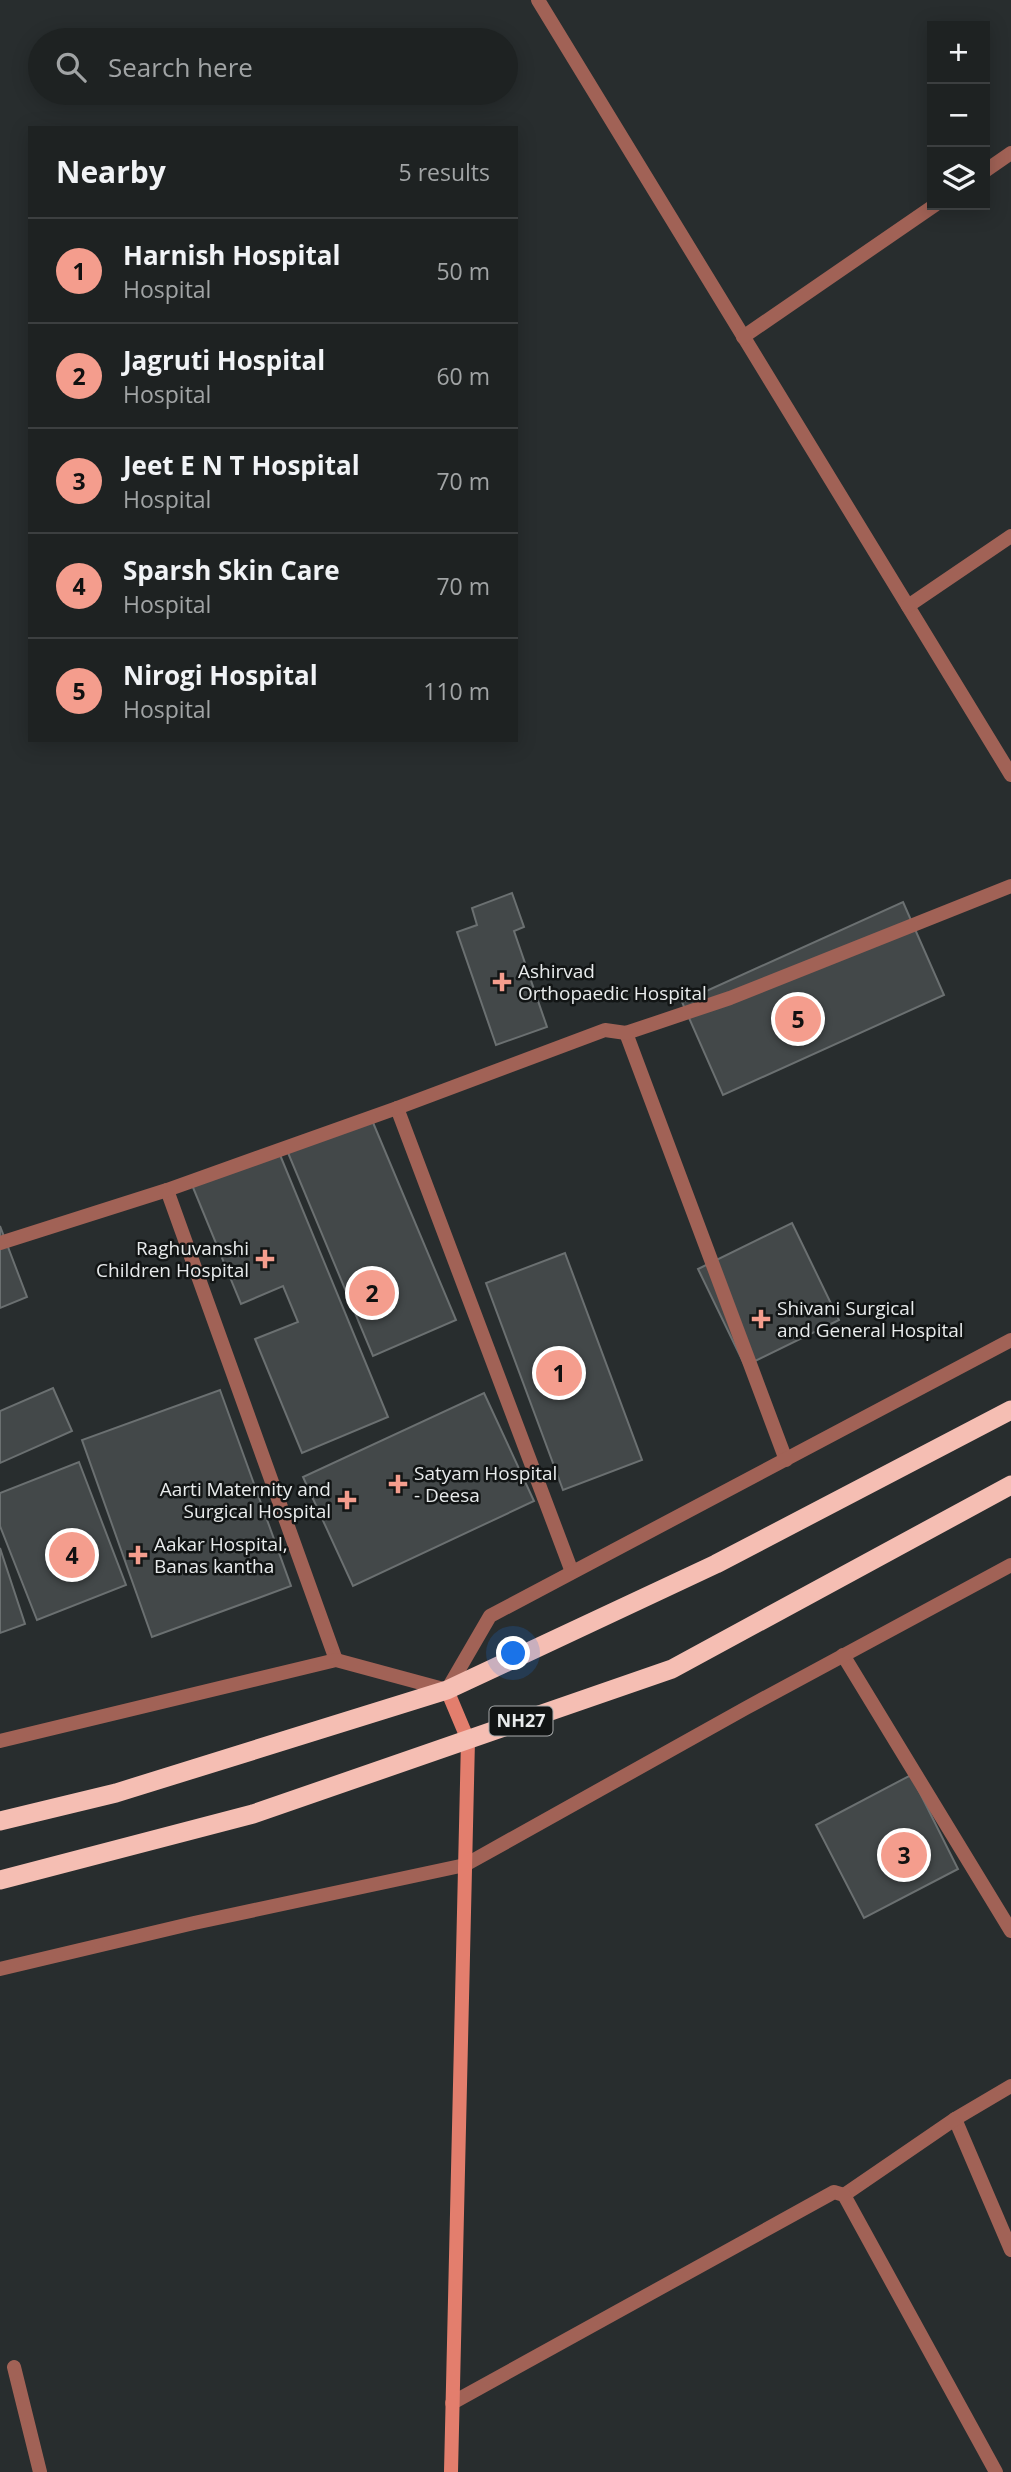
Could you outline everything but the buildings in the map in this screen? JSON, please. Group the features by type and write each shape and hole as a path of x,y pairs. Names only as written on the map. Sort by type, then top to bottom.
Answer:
{"highway":[{"path":"0,1821 116,1793 447,1690 716,1564 1011,1410"},
{"name":"NH27","path":"0,1880 254,1814 672,1669 1011,1485"}],"main road":[{"path":"447,1690 468,1740 451,2472"}],"street":[{"path":"542,1 743,337 1011,775"},
{"path":"990,168 1011,153"},
{"path":"743,337 928,210"},
{"path":"908,606 1011,536"},
{"path":"0,1242 167,1189 397,1108 606,1030 625,1033 730,998 1011,886"},
{"path":"625,1033 786,1460"},
{"path":"397,1108 572,1572"},
{"path":"167,1189 336,1660"},
{"path":"0,1741 336,1660 447,1690 489,1616 1011,1340"},
{"path":"0,1969 194,1923 465,1865 1011,1565"},
{"path":"843,1655 1011,1931"},
{"path":"844,2195 955,2119 1011,2086"},
{"path":"955,2119 1011,2250"},
{"path":"452,2403 834,2192 844,2195 996,2472"},
{"path":"14,2367 40,2472"}],"place":[{"name":"Ashirvad Orthopaedic Hospital","path":"502,982"},
{"name":"Nirogi Hospital","path":"798,1019"},
{"name":"Raghuvanshi Children Hospital","path":"265,1259"},
{"name":"Jagruti Hospital","path":"372,1293"},
{"name":"Shivani Surgical and General Hospital","path":"761,1319"},
{"name":"Harnish Hospital","path":"559,1373"},
{"name":"Satyam Hospital - Deesa","path":"398,1484"},
{"name":"Aarti Maternity and Surgical Hospital","path":"347,1500"},
{"name":"Sparsh Skin Care","path":"72,1555"},
{"name":"Aakar Hospital, Banas kantha","path":"138,1555"},
{"name":"Jeet E N T Hospital","path":"904,1855"}]}
